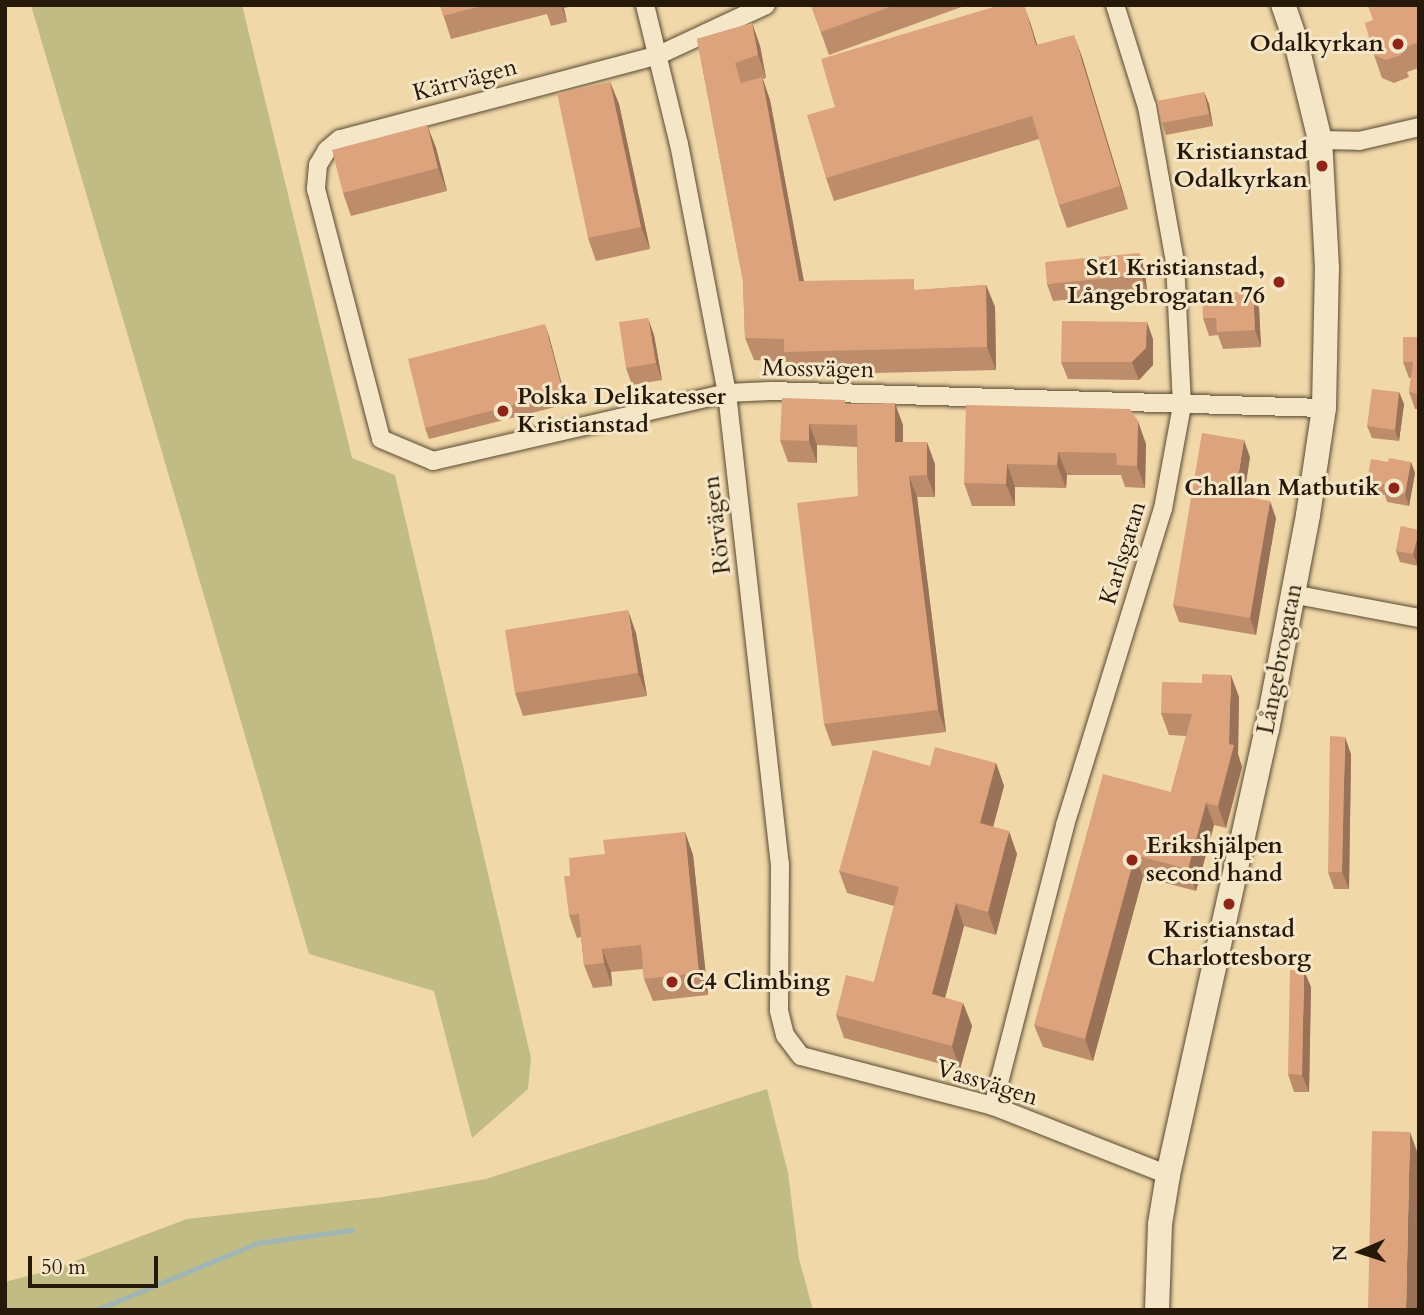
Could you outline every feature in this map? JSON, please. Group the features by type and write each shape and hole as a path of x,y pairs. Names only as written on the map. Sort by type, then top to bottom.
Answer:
{"main road":[{"name":"Långebrogatan","path":"1157,1310 1160,1224 1168,1175 1264,743 1324,408 1327,268 1320,140 1296,42 1283,5"}],"street":[{"name":"Rörvägen","path":"645,5 659,55 727,393 780,864 779,1012 782,1026 791,1044"},
{"name":"Kärrvägen","path":"347,301 316,190 317,165 327,149 340,139 659,55 766,5"},
{"name":"Karlsgatan","path":"993,1105 1065,825 1163,509 1182,405 1175,262 1147,107 1115,5"},
{"path":"1320,140 1359,141 1419,127"},
{"name":"Mossvägen","path":"347,301 381,439 433,461 727,393 769,391 1324,408"},
{"path":"1292,594 1419,618"},
{"name":"Vassvägen","path":"791,1044 801,1056 836,1067 993,1105 1168,1175"}],"shaded area":[{"path":"31,5 242,5 352,458 395,475 531,1058 528,1089 472,1138 434,991 309,954"},
{"path":"767,1089 788,1173 799,1259 813,1310 5,1310 5,1282 54,1269 187,1219 383,1197 486,1179"}],"building":[{"path":"440,5 485,5 443,16"},
{"path":"811,5 895,5 821,32"},
{"path":"1000,5 1024,5 1036,45 1074,35 1120,186 1059,205 1032,116 826,178 807,115 835,107 821,59"},
{"name":"Odalkyrkan","path":"1419,5 1419,42 1399,50 1401,55 1386,60 1374,55 1365,23 1373,20 1368,6"},
{"path":"752,23 758,55 735,63 741,83 762,77 799,281 914,279 914,290 986,285 987,347 784,352 784,339 745,338 743,281 697,39"},
{"path":"610,82 641,227 588,238 557,93"},
{"path":"1204,92 1209,114 1162,123 1157,101"},
{"path":"427,125 438,168 343,193 332,150"},
{"path":"1139,253 1141,275 1047,284 1045,262"},
{"path":"1253,291 1255,330 1217,332 1216,318 1203,318 1202,294"},
{"path":"648,318 656,363 626,368 619,322"},
{"path":"1062,321 1147,322 1146,348 1132,362 1061,362"},
{"path":"545,324 563,392 425,428 408,359"},
{"path":"1403,337 1419,337 1419,394 1409,392 1413,362 1403,362"},
{"path":"1372,389 1399,392 1395,430 1367,426"},
{"path":"782,398 845,400 845,404 895,403 895,442 927,442 927,475 909,476 938,710 824,724 797,503 858,496 857,425 809,424 809,441 780,440"},
{"path":"966,405 1130,409 1138,421 1137,466 1117,465 1116,453 1058,452 1057,465 1007,464 1006,484 964,483"},
{"path":"1202,433 1244,440 1235,495 1270,501 1250,618 1173,605"},
{"path":"1389,458 1411,462 1405,494 1383,490 1384,484 1367,481 1371,459 1388,462"},
{"path":"1401,526 1419,530 1413,554 1396,551"},
{"path":"628,610 638,673 515,693 505,630"},
{"path":"1202,674 1231,675 1229,744 1234,745 1218,806 1206,803 1188,869 1135,855 1085,1039 1034,1025 1103,774 1171,792 1192,714 1161,713 1162,682 1202,683"},
{"path":"1330,736 1345,737 1342,872 1328,872"},
{"path":"935,747 996,763 980,823 1009,831 988,912 956,903 932,994 963,1003 952,1046 836,1015 846,975 874,982 899,887 839,871 873,750 930,766"},
{"path":"685,832 699,973 644,979 641,945 602,949 604,963 584,965 579,914 569,915 564,876 570,876 569,858 605,854 603,840"},
{"path":"1290,970 1304,970 1302,1075 1288,1074"},
{"path":"1372,1131 1410,1132 1406,1310 1368,1310"}],"waterway":[{"path":"96,1310 257,1243 352,1230"}],"place":[{"name":"Odalkyrkan","path":"1398,44"},
{"name":"Kristianstad Odalkyrkan","path":"1322,166"},
{"name":"St1 Kristianstad, Långebrogatan 76","path":"1279,282"},
{"name":"Polska Delikatesser Kristianstad","path":"503,411"},
{"name":"Challan Matbutik","path":"1394,488"},
{"name":"Erikshjälpen second hand","path":"1132,860"},
{"name":"Kristianstad Charlottesborg","path":"1229,904"},
{"name":"C4 Climbing","path":"672,982"}]}
